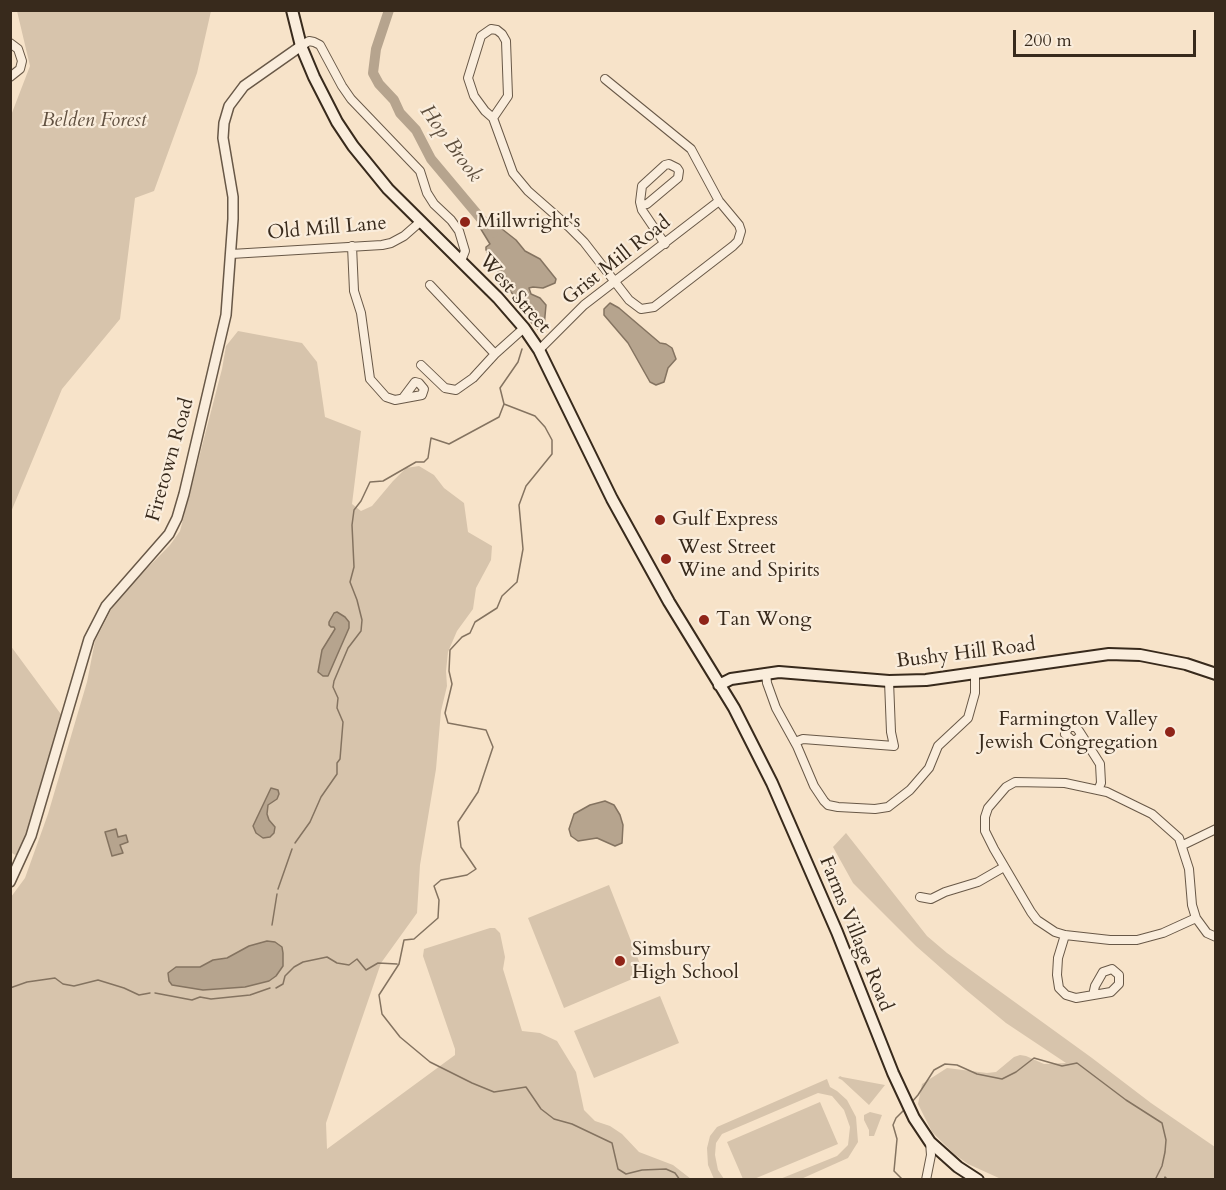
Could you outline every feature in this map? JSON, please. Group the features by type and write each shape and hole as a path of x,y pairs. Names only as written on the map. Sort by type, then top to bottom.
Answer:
{"main road":[{"name":"West Street","path":"292,10 302,46 326,102 349,140 388,189 498,298 524,328 539,350 612,499 669,602 719,685"},
{"name":"Bushy Hill Road","path":"719,685 731,679 766,673 889,681 926,680 975,675 1059,660 1109,654 1140,655 1186,664 1215,674"},
{"name":"Farms Village Road","path":"719,685 745,729 772,783 837,932 907,1105 930,1142 958,1167 978,1179"}],"street":[{"path":"493,118 508,96 506,41 502,34 491,29 480,36 468,78 474,96 493,118 513,173 528,191 584,242 629,300 641,309 654,307 738,242 741,231 739,225 719,201 691,149 605,79"},
{"path":"302,46 309,41 320,45 351,99 420,171 430,199 459,231 465,251 461,261"},
{"path":"10,43 18,49 22,61 20,69 10,77"},
{"name":"Firetown Road","path":"10,882 15,863 45,793 89,639 106,606 153,554 177,518 223,331 231,254 233,197 223,138 229,106 244,86 302,46"},
{"path":"641,205 647,204 678,178 677,168 669,164 665,165 642,186 641,205 645,217 665,244"},
{"name":"Grist Mill Road","path":"539,350 584,305 719,201"},
{"name":"Old Mill Lane","path":"231,254 392,243 420,222"},
{"path":"352,246 354,291 361,313 370,379 386,397 395,400 403,398"},
{"path":"430,285 495,354"},
{"path":"421,365 444,388 456,390 473,378 524,328"},
{"path":"766,673 776,708 795,742 814,786 828,805 875,809 888,807 910,790 929,768 938,746 968,718 975,693 975,675"},
{"path":"795,742 803,739 894,746 891,732 889,681"},
{"path":"1081,735 1100,764 1101,783 1098,790"},
{"path":"1196,918 1156,936 1137,940 1110,940 1065,935 1037,920 1004,867 985,831 985,817 988,808 1006,787 1015,782 1065,783 1098,790 1152,814 1172,830 1183,845 1189,868 1192,905 1196,918 1207,933 1215,937"},
{"path":"1183,845 1215,829"},
{"path":"920,897 931,899 945,892 978,882 1004,867"},
{"path":"1065,935 1057,966 1059,988 1071,997 1093,995"},
{"path":"926,1179 931,1155 930,1142"}],"green space":[{"name":"Belden Forest","path":"17,11 211,11 197,73 154,191 135,198 120,319 62,389 11,512 10,118 30,66"},
{"path":"238,331 302,343 317,362 325,417 361,431 352,504 361,511 372,506 406,468 419,466 434,475 444,488 464,503 468,532 492,546 491,560 476,588 473,609 457,631 448,652 447,686 441,711 436,769 420,865 417,913 381,963 326,1123 327,1149 455,1055 455,1049 423,956 424,949 495,928 500,933 505,957 503,969 522,1031 540,1033 557,1041 576,1072 584,1110 595,1121 610,1126 622,1134 639,1152 673,1165 691,1179 11,1180 11,897 25,878 48,814 87,682 95,641 122,594 170,545 180,531 226,346"},
{"path":"10,645 63,717 19,857 10,852"},
{"path":"846,833 927,936 1151,1103 1215,1147 1215,1179 1001,1179 968,1164 954,1154 932,1132 918,1104 922,1084 947,1068 996,1072 1014,1057 1020,1055 1044,1064 1066,1063 1006,1023 966,990 916,946 853,883 833,847"},
{"path":"609,885 644,974 564,1008 528,918"},
{"path":"660,996 679,1043 594,1078 574,1031"},
{"path":"840,1076 885,1085 869,1105 838,1078"},
{"path":"827,1079 830,1087 847,1100 856,1117 858,1142 848,1158 801,1179 780,1179 837,1156 848,1145 850,1127 844,1110 832,1096 818,1093 722,1134 716,1143 715,1155 718,1170 724,1179 714,1179 708,1165 707,1148 710,1136 717,1127"},
{"path":"820,1102 838,1144 754,1179 743,1179 727,1142"},
{"path":"870,1112 882,1115 874,1136 869,1136 864,1120 864,1115"}],"shaded area":[{"path":"491,217 501,223 502,229 525,251 540,259 556,279 555,283 543,288 529,288 531,294 540,298 546,305 544,327 540,331 531,322 528,310 508,289 486,250 490,244 479,226"},
{"path":"610,303 660,343 672,348 676,359 668,368 664,382 656,385 650,382 628,343 604,315 604,309"},
{"path":"337,612 349,622 349,628 328,676 323,676 318,672 322,650 335,629 329,625 329,622"},
{"path":"271,788 278,790 279,794 277,799 268,805 267,814 275,827 270,837 263,838 256,833 253,826"},
{"path":"605,801 614,805 620,815 623,825 622,843 615,846 597,838 578,841 571,836 569,829 574,814 590,805"},
{"path":"116,829 118,837 126,835 128,842 120,845 123,853 112,856 105,832"},
{"path":"267,941 275,942 282,947 283,953 283,966 269,981 245,987 203,990 172,985 169,981 168,973 176,967 200,967 213,960 227,958 249,946"}],"waterway":[{"name":"Hop Brook","path":"389,10 376,49 373,73 379,84 394,100 400,113 416,130 431,159 493,233"},
{"name":"Hop Brook","path":"522,349 518,362 500,388 504,404 535,416 545,427 552,440 552,454 526,486 519,505 523,549 517,582 502,596 497,608 475,622 470,633 462,637 450,650 449,671 452,684 445,713 448,723 486,730 493,747 478,792 458,822 461,847 476,869 467,875 441,880 434,886 439,900 438,918 414,939 404,940 399,964 379,995 382,1014 400,1037 430,1062 494,1092 526,1087 541,1109 554,1119 572,1124 612,1143 618,1169 626,1174 642,1170 666,1169 675,1173 680,1180"},
{"path":"295,843 310,822 321,797 337,774 337,763 340,759 343,722 337,708 338,698 333,687 348,648 361,631 362,620 350,582 354,567 352,525 354,510 370,482 383,481 416,462 424,462 428,458 431,438 449,444 499,417 504,404"},
{"path":"278,889 292,849"},
{"path":"272,925 277,894"},
{"path":"276,988 283,984 285,976 294,967 303,962 327,957 337,963 349,965 357,959 366,970 378,963 397,964"},
{"path":"10,988 27,982 55,978 63,984 74,986 98,980 139,995 150,993"},
{"path":"155,993 192,1000 200,997 211,999 250,995 270,988"},
{"path":"911,1103 934,1070 945,1064 957,1065 977,1074 1002,1079 1016,1072 1034,1058 1062,1066 1077,1063 1126,1100 1162,1123 1166,1140 1165,1152 1162,1166 1155,1180"},
{"path":"903,1180 894,1171 897,1139 893,1125 896,1118 906,1108"},
{"path":"1164,1180 1165,1177 1168,1180"}],"place":[{"name":"Millwright's","path":"465,222"},
{"name":"Gulf Express","path":"660,520"},
{"name":"West Street Wine and Spirits","path":"666,559"},
{"name":"Tan Wong","path":"704,620"},
{"name":"Farmington Valley Jewish Congregation","path":"1170,732"},
{"name":"Simsbury High School","path":"620,961"}]}
